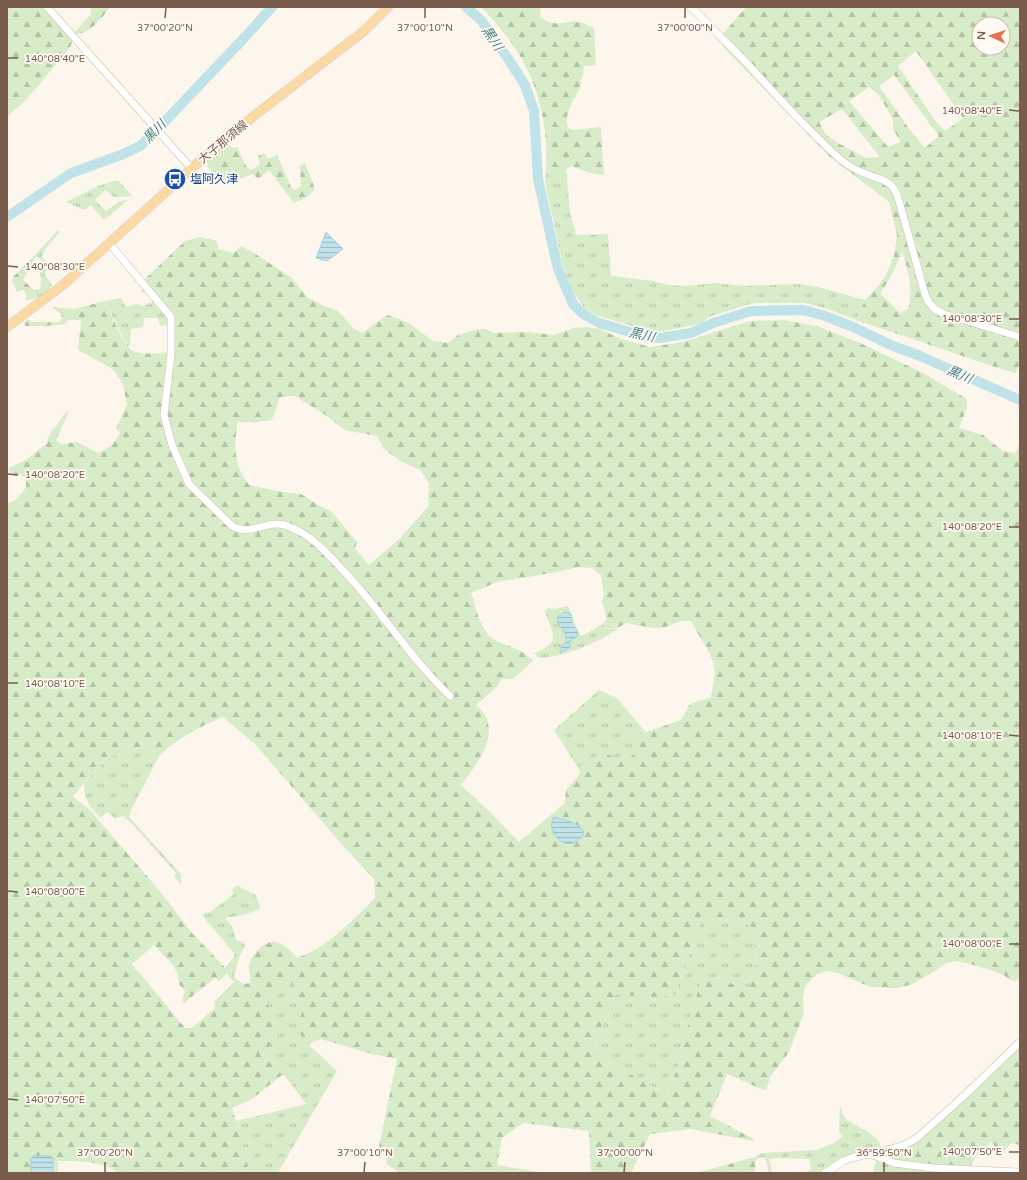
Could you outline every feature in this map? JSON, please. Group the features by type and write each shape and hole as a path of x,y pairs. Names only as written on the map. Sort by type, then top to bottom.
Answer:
{"main road":[{"name":"大子那須線","path":"7,327 64,284 192,169 255,115 364,31 388,7"}],"street":[{"path":"47,7 192,169"},
{"path":"690,7 695,10 794,115 840,159 858,171 883,179 894,188 929,304 936,310 954,318 1020,337"},
{"path":"109,243 171,317 171,355 164,415 172,445 189,484 236,529 249,530 276,524 282,525 299,531 316,544 332,558 365,593 433,681 450,696"},
{"path":"873,1155 882,1151 903,1147 911,1143 965,1095 1020,1042"},
{"path":"825,1173 851,1158 864,1155 873,1155 894,1163 933,1168 1020,1172"}],"green space":[{"path":"7,7 42,7 72,40 71,46 28,98 7,117"},
{"path":"91,7 110,7 99,21 91,28 76,34 75,32 91,14"},
{"path":"481,7 541,7 540,17 551,23 578,22 594,28 596,65 584,66 580,87 568,111 567,122 568,128 575,130 601,127 604,175 595,174 572,166 559,172 550,172 546,168 547,155 545,128 539,100 530,74 520,55 510,41"},
{"path":"746,7 1020,7 1020,362 1016,373 856,320 865,300 885,277 894,256 897,235 889,202 830,157 725,49 721,43 722,35","holes":["916,51 963,118 945,131 936,122 898,66","894,75 939,136 925,148 910,130 879,86","869,87 879,95 893,120 893,129 901,142 888,147 849,101","842,109 879,157 866,158 838,143 826,135 819,122","902,252 908,273 910,303 908,309 900,313 880,293 890,278"]},
{"path":"229,144 233,148 237,147 246,166 250,170 260,165 258,156 264,153 268,159 277,155 291,187 294,190 301,186 300,166 305,163 315,189 307,197 294,203 269,170 258,179 253,174 236,180 228,179 220,181 207,166 207,162"},
{"path":"546,168 550,172 559,172 566,169 570,212 576,235 608,234 611,276 653,281 668,285 685,286 715,283 744,286 800,284 822,288 865,300 856,320 828,309 805,303 754,303 711,316 700,324 658,332 599,316 586,310 571,289 563,266 545,182"},
{"path":"118,180 132,196 114,197 105,190 95,200 106,211 120,201 128,200 104,220 91,205 84,210 66,202 98,186"},
{"path":"58,230 60,232 46,248 42,257 48,264 46,275 52,284 44,294 34,299 34,290 40,289 40,271 44,262 37,257 35,258 34,256"},
{"path":"200,237 217,241 218,249 234,253 241,246 292,278 307,297 324,306 338,311 353,328 362,333 387,315 407,322 433,341 448,343 458,335 478,329 486,329 493,333 529,332 554,335 574,328 588,327 600,329 621,339 650,347 683,342 750,321 784,320 820,327 860,343 925,374 967,399 967,407 959,428 983,435 1003,451 1015,453 1020,443 1020,978 1015,981 993,971 955,961 946,963 910,985 897,988 872,987 838,973 827,971 816,975 805,986 803,998 804,1013 789,1052 770,1077 766,1091 727,1074 710,1116 754,1139 753,1141 690,1129 650,1134 631,1173 591,1173 589,1131 523,1123 502,1138 497,1165 546,1173 400,1173 386,1164 388,1153 379,1146 397,1059 368,1053 321,1039 312,1042 304,1039 296,1028 304,1008 297,999 290,980 267,1004 282,1025 277,1036 263,1055 282,1075 252,1099 232,1108 245,1142 248,1173 117,1173 106,1166 98,1164 58,1161 58,1173 53,1173 53,1158 51,1156 33,1156 31,1159 32,1173 7,1173 7,502 13,501 26,487 25,480 21,474 15,476 10,473 9,468 27,459 47,443 49,435 67,411 69,411 56,440 61,444 77,442 98,453 111,446 120,433 116,429 127,404 123,385 113,369 78,350 81,320 68,320 65,324 45,326 25,326 24,323 28,319 32,322 60,322 62,318 61,313 52,308 54,307 74,309 105,301 120,334 130,349 137,352 153,354 167,352 169,317 148,292 142,293 142,288 146,278 185,241","holes":["295,396 324,414 345,430 377,436 384,449 401,461 421,471 429,484 428,507 398,540 369,565 355,548 357,542 331,511 301,494 282,492 249,485 244,478 240,470 235,447 238,422 272,420 280,397","578,567 592,568 601,576 604,594 602,602 607,619 603,624 605,627 616,628 626,623 653,628 666,627 681,621 691,621 710,655 714,669 711,697 690,704 681,720 638,735 635,739 641,750 624,761 606,754 585,762 579,767 580,774 566,790 565,803 519,842 461,785 481,756 488,740 489,731 487,720 484,713 476,705 497,687 501,679 513,679 533,661 520,651 495,640 482,625 471,593 497,582","223,717 254,743 345,848 374,879 375,898 339,932 319,947 297,958 279,943 269,943 258,950 253,955 251,960 250,983 243,984 234,977 192,933 159,890 89,809 73,797 86,780 107,758 140,747 159,756 181,738","554,817 576,823 557,838 551,822","701,919 738,920 753,927 756,961 749,989 715,978 701,981 688,1026 681,1059 667,1095 593,1053 615,994 648,998 675,995","154,945 173,965 178,974 179,984 185,991 182,1000 184,1003 215,978 219,981 227,974 234,982 214,1002 214,1009 192,1028 185,1028 132,964"]},
{"path":"34,256 35,258 23,280 34,290 34,299 26,300 26,293 23,290 17,292 12,281 13,277"},
{"path":"150,294 169,317 168,325 160,326 158,318 144,318 143,327 131,329 129,349 105,301 121,298 126,307 137,304 143,306 152,302"},
{"path":"568,606 580,635 584,635 603,624 605,627 610,629 619,628 611,634 581,648 560,655 539,658 534,653 549,645 553,637 551,626 545,612 548,608 554,609","holes":["570,613 578,633 570,641 570,648 560,653 563,644 566,642 563,630"]},
{"path":"599,690 617,698 647,734 643,750 623,762 582,774 554,730"},
{"path":"140,747 159,756 130,812 129,817 181,874 181,885 174,876 176,873 133,825 123,816 115,819 108,812 100,818 90,806 86,798 84,783 107,758"},
{"path":"238,885 255,895 259,902 260,909 243,915 225,918 232,926 236,940 244,942 245,947 239,957 234,977 225,968 234,957 234,953 202,915 206,912 209,913 234,894 231,890"},
{"path":"701,919 738,920 753,927 756,961 749,989 715,978 688,1026 681,1059 667,1095 593,1054 615,993 648,998 675,995"},
{"path":"290,980 297,999 304,1008 304,1039 312,1042 310,1046 337,1071 278,1173 248,1173 245,1142 236,1121 306,1104 284,1075 282,1075 263,1055 277,1036 267,1004"},
{"path":"1020,1045 1020,1145 1011,1143 1002,1154 991,1142 974,1158 971,1166 975,1172 986,1173 873,1173 876,1161 885,1153 912,1145"},
{"path":"840,1107 843,1115 848,1121 870,1133 878,1140 881,1147 880,1150 855,1154 829,1167 821,1173 806,1173 811,1169 809,1159 769,1159 772,1173 769,1173 765,1158 759,1158 754,1162 755,1157 762,1153 817,1150 834,1143 842,1137 839,1131"},
{"path":"755,1157 755,1173 696,1173"}],"water":[{"path":"326,232 343,249 327,261 316,258"},
{"path":"565,612 570,613 573,624 578,633 577,637 570,641 570,648 560,653 561,646 566,641 564,632 557,622 557,619"},
{"path":"554,817 576,824 584,834 577,841 564,843 559,840 552,829"},
{"path":"33,1156 51,1156 53,1158 53,1173 31,1173 31,1159"}],"waterway":[{"name":"黒川","path":"7,217 71,173 121,155 140,146 272,7"},
{"name":"黒川","path":"466,7 481,20 525,85 534,111 538,179 558,269 573,304 583,314 599,323 643,336 660,338 691,333 713,323 751,311 804,310 825,316 853,327 891,345 920,356 1020,400"}],"place":[{"name":"塩阿久津","path":"175,179"}]}
